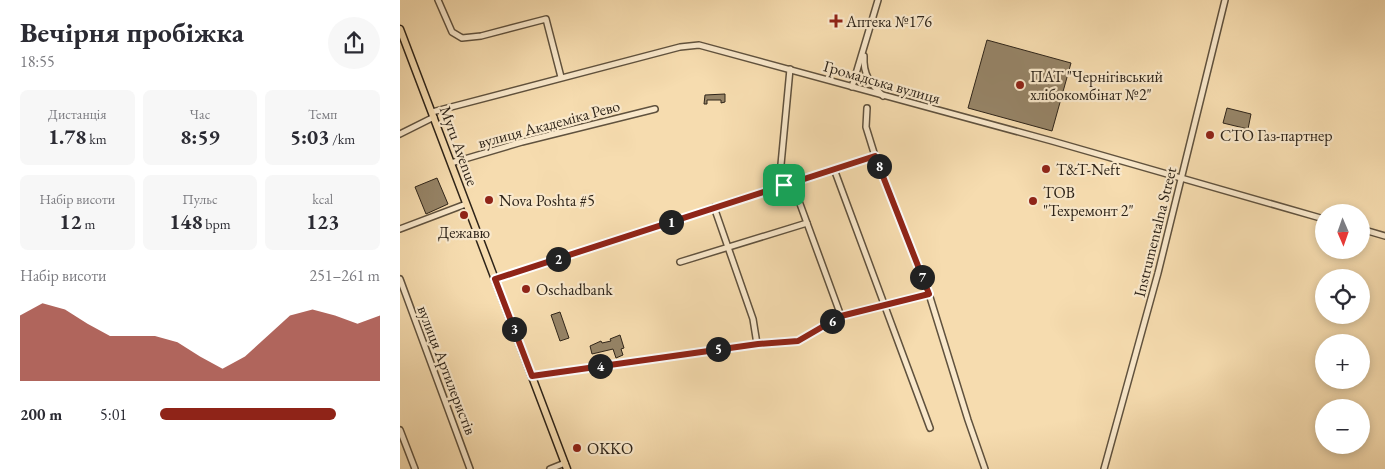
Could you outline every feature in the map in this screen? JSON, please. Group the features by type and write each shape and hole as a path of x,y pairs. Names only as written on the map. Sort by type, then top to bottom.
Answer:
{"main road":[{"name":"Myru Avenue","path":"400,29 566,466"}],"street":[{"path":"438,0 452,32 462,38 481,36 546,19 561,77"},
{"path":"852,87 878,0"},
{"name":"Instrumentalna Street","path":"1104,469 1158,273 1225,0"},
{"name":"Громадська вулиця","path":"400,134 433,115 561,77 680,47 699,45 1065,145 1315,216"},
{"path":"864,47 864,72 870,83 883,96"},
{"path":"784,185 780,175 790,69"},
{"path":"867,108 866,127 875,156 929,294 985,469"},
{"name":"вулиця Академіка Рево","path":"451,163 522,142 655,109"},
{"path":"495,279 875,156"},
{"path":"834,169 930,428"},
{"path":"792,182 841,316"},
{"path":"400,229 466,204"},
{"path":"714,207 753,319 758,344"},
{"path":"680,262 807,223"},
{"path":"1370,232 1385,236"},
{"name":"вулиця Артилеристів","path":"400,279 470,469"},
{"path":"532,376 758,344 798,341 841,316 929,294"},
{"path":"400,430 415,469"},
{"path":"550,469 566,466"}],"building":[{"name":"ПАТ \"Чернігівський хлібокомбінат №2\"","path":"987,40 1071,63 1052,131 968,108"},
{"path":"725,94 725,102 721,103 721,100 707,100 707,104 704,104 705,95"},
{"path":"1227,108 1251,114 1248,129 1223,123"},
{"path":"437,178 448,204 426,214 415,187"},
{"path":"560,312 569,338 560,341 551,315"},
{"path":"620,335 624,348 621,349 623,355 616,358 613,349 592,354 590,346 601,341 602,343 611,341 610,339"}],"place":[{"name":"Аптека №176","path":"836,21"},
{"name":"ПАТ \"Чернігівський хлібокомбінат №2\"","path":"1020,85"},
{"name":"СТО Газ-партнер","path":"1210,135"},
{"name":"T&T-Neft","path":"1046,169"},
{"name":"Nova Poshta #5","path":"489,200"},
{"name":"ТОВ \"Техремонт 2\"","path":"1033,201"},
{"name":"Дежавю","path":"464,215"},
{"name":"Oschadbank","path":"526,289"},
{"name":"OKKO","path":"577,448"}],"route":[{"path":"875,156 929,294 841,316 798,341 758,344 532,376 495,279 784,185 875,156"}]}
